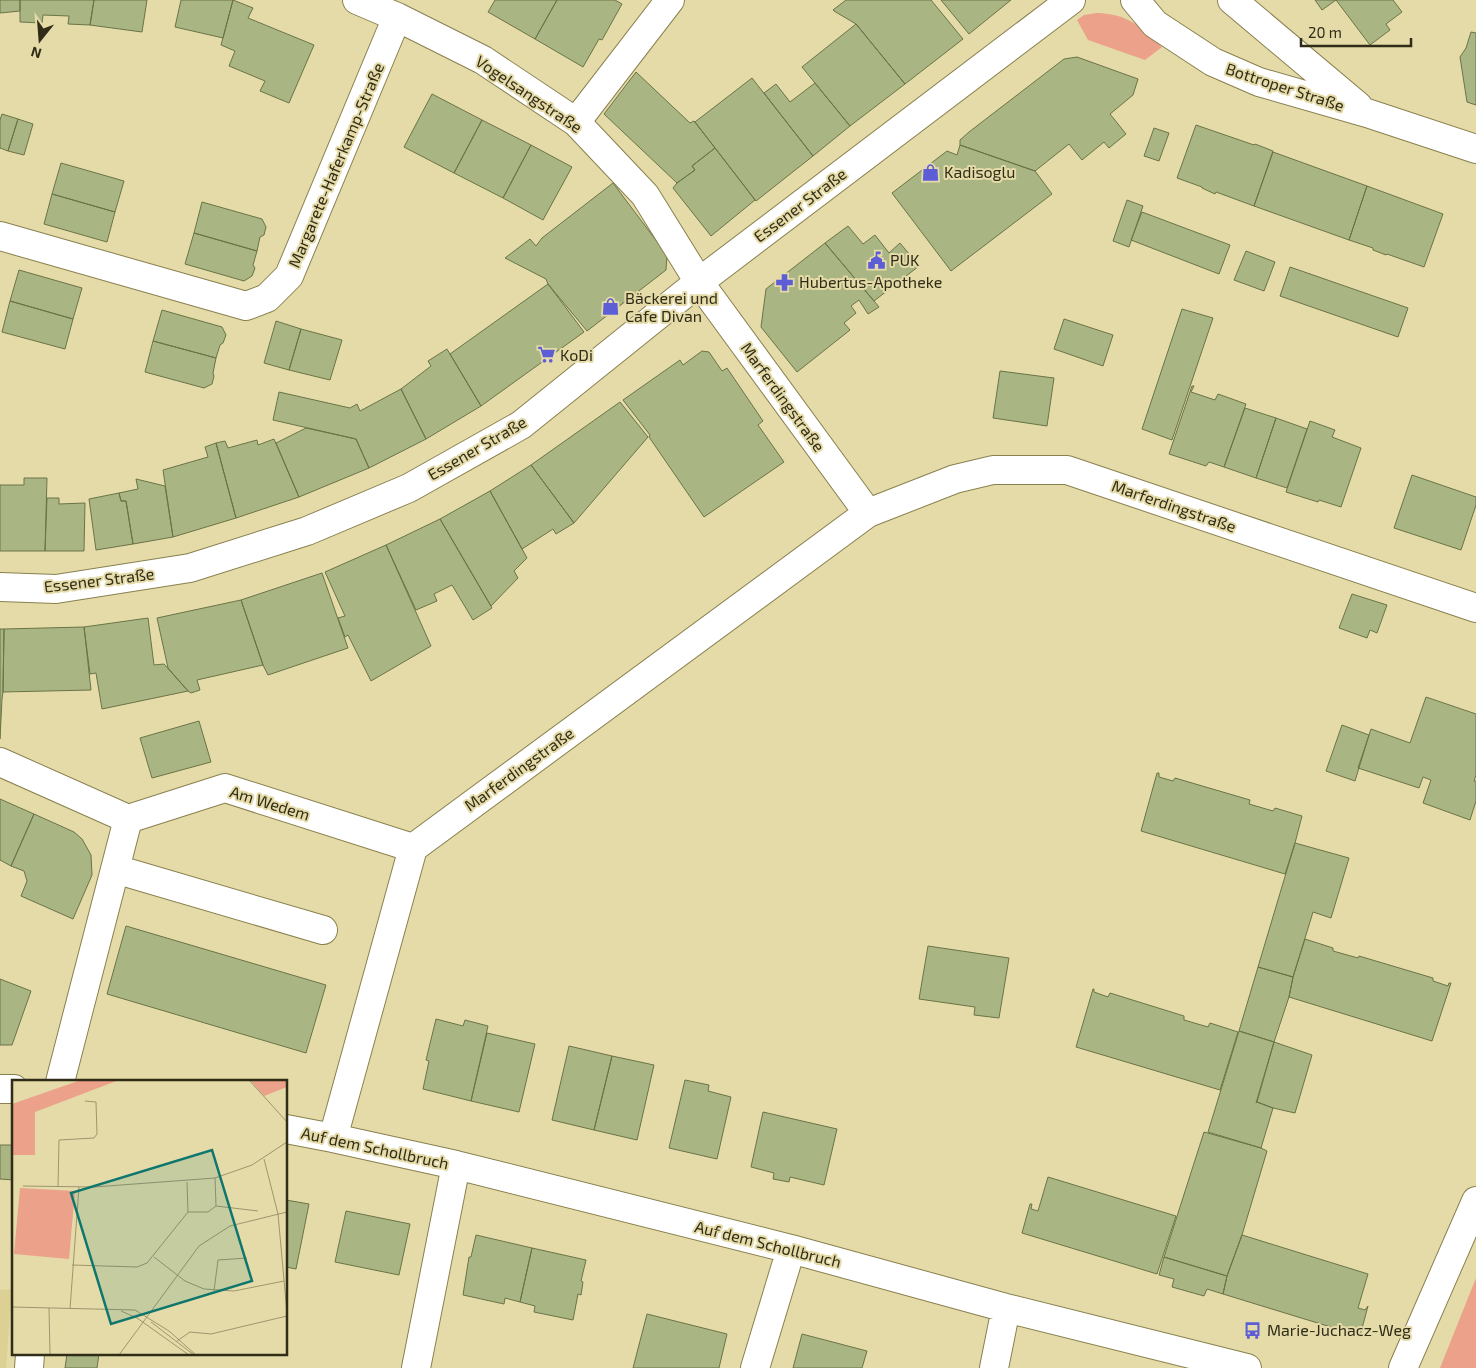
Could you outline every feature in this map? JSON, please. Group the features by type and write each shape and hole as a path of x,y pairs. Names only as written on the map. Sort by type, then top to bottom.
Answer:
{"street":[{"name":"Vogelsangstraße","path":"357,0 397,17 483,60 576,122 645,195 699,282"},
{"path":"576,122 670,0"},
{"name":"Essener Straße","path":"0,587 56,589 190,568 307,531 409,488 520,425 699,282 1071,0"},
{"name":"Bottroper Straße","path":"1135,0 1155,24 1213,62 1259,82 1367,113 1476,149"},
{"name":"Bottroper Straße","path":"1232,0 1367,113"},
{"name":"Margarete-Haferkamp-Straße","path":"0,236 246,306 267,298 289,276 397,17"},
{"name":"Marferdingstraße","path":"699,282 868,513"},
{"name":"Marferdingstraße","path":"413,848 868,513 955,479 984,472 993,470 1067,470 1476,608"},
{"path":"0,762 128,819 61,1080"},
{"name":"Am Wedem","path":"128,819 225,788 413,848"},
{"path":"333,1138 413,848"},
{"path":"115,869 323,930"},
{"name":"Auf dem Schollbruch","path":"288,1129 456,1165 791,1249 1006,1308 1247,1368"},
{"path":"416,1368 456,1165"},
{"path":"1403,1368 1476,1201"},
{"path":"755,1368 791,1249"},
{"path":"994,1368 1006,1308"}],"shaded area":[{"path":"1097,13 1117,16 1133,22 1162,47 1145,60 1088,40 1077,20 1084,15"},
{"path":"1476,1278 1476,1368 1440,1368"},
{"path":"12,1289 6,1368 0,1368 0,1290"}],"building":[{"path":"0,0 20,0 20,11 0,13"},
{"path":"20,0 94,0 90,25 68,24 69,16 43,15 42,23 20,22"},
{"path":"94,0 147,0 142,32 90,25"},
{"path":"181,0 233,0 223,38 175,27"},
{"path":"233,0 253,8 248,18 314,45 289,103 260,91 265,81 229,66 235,51 221,45"},
{"path":"495,0 557,0 535,39 488,12"},
{"path":"557,0 615,0 622,4 602,40 599,39 583,67 535,39"},
{"path":"846,0 931,0 963,39 905,84 856,24 833,10"},
{"path":"941,0 1011,0 969,34"},
{"path":"1315,0 1336,0 1322,10"},
{"path":"1336,0 1393,0 1402,12 1386,24 1390,30 1370,45"},
{"path":"856,24 905,84 850,126 802,67"},
{"path":"1471,32 1476,33 1476,105 1467,102 1460,57 1466,48"},
{"path":"1077,57 1138,79 1133,95 1110,114 1126,134 1109,148 1104,142 1082,160 1069,144 1035,171 960,145 960,140 969,132 1064,59"},
{"path":"636,72 690,123 694,121 715,148 692,166 695,170 677,183 604,114"},
{"path":"752,78 813,156 756,201 695,122"},
{"path":"815,83 850,126 813,156 764,93 776,84 790,102"},
{"path":"432,94 482,120 454,173 404,147"},
{"path":"2,114 18,119 8,151 0,148 0,120"},
{"path":"18,119 33,124 24,155 8,151"},
{"path":"482,120 531,145 503,198 454,173"},
{"path":"1196,125 1273,151 1254,206 1216,192 1215,194 1177,178"},
{"path":"1154,128 1169,133 1159,161 1144,156"},
{"path":"531,145 572,167 543,220 503,198"},
{"path":"960,145 1035,171 1052,194 951,271 892,193 947,151 957,155"},
{"path":"715,148 755,200 711,236 673,188 695,170 692,166"},
{"path":"1273,152 1367,186 1349,240 1254,206"},
{"path":"61,163 124,181 115,212 52,194"},
{"path":"613,183 667,255 666,270 587,331 548,284 546,279 505,258 530,239 536,246 542,238"},
{"path":"1367,186 1443,214 1424,267 1386,255 1373,250 1373,248 1349,240"},
{"path":"52,194 115,212 107,242 44,224"},
{"path":"1127,200 1143,206 1129,247 1113,241"},
{"path":"202,202 262,219 266,227 264,235 260,237 257,251 194,233"},
{"path":"1142,212 1230,245 1219,274 1131,240"},
{"name":"PUK","path":"848,226 863,244 875,235 889,253 900,243 919,266 874,301 825,243"},
{"path":"194,233 257,251 252,276 244,281 185,264"},
{"path":"825,243 879,307 868,314 859,300 851,306 856,313 844,323 850,330 797,372 761,327 766,289"},
{"path":"1246,251 1275,262 1264,291 1234,280"},
{"path":"1290,267 1408,308 1398,337 1280,296"},
{"path":"19,270 82,288 73,319 10,301"},
{"path":"548,284 584,332 481,406 450,354"},
{"path":"10,301 73,319 65,349 2,332"},
{"path":"1182,309 1213,318 1172,440 1142,429"},
{"path":"162,310 222,327 226,335 223,343 220,345 216,358 153,341"},
{"path":"1064,319 1113,335 1103,366 1054,349"},
{"path":"276,321 301,329 289,370 264,363"},
{"path":"301,329 342,340 330,380 289,370"},
{"path":"153,341 216,358 212,384 204,388 145,372"},
{"path":"447,349 481,406 426,439 401,389 431,366 428,361"},
{"path":"702,351 709,352 722,371 727,368 763,421 758,425 784,462 704,517 649,437 650,435 623,400 680,360 683,365"},
{"path":"1000,371 1054,378 1047,426 993,418"},
{"path":"1192,386 1194,386 1191,392 1215,400 1218,394 1246,404 1224,467 1209,462 1206,466 1169,454"},
{"path":"401,389 426,439 369,468 356,439 273,420 279,392 350,408 357,404 360,411"},
{"path":"620,402 648,437 574,523 531,465"},
{"path":"1245,408 1276,418 1256,478 1224,467"},
{"path":"1276,418 1307,429 1287,488 1256,478"},
{"path":"1310,421 1335,430 1332,437 1361,448 1341,507 1286,492"},
{"path":"306,428 356,439 369,468 299,497 276,443"},
{"path":"274,439 299,497 236,518 216,443 225,441 228,448 257,440 258,445"},
{"path":"216,443 236,518 173,537 163,470 208,457 205,447"},
{"path":"531,465 574,523 556,534 553,529 522,549 490,491"},
{"path":"1412,475 1476,497 1476,505 1461,550 1394,528"},
{"path":"24,478 47,478 45,551 0,551 0,485 24,485"},
{"path":"136,479 165,486 173,537 133,544 126,501 121,501 119,493 138,489"},
{"path":"490,491 527,558 514,571 518,578 491,606 440,519"},
{"path":"119,493 121,501 126,501 133,544 96,550 89,499"},
{"path":"47,498 59,498 59,504 85,503 84,551 45,551"},
{"path":"440,519 492,608 473,620 452,585 434,594 437,601 416,610 386,545"},
{"path":"386,545 431,646 371,681 348,635 345,637 338,618 345,616 325,572"},
{"path":"322,573 348,648 268,675 241,600"},
{"path":"1352,594 1387,605 1377,633 1370,630 1367,638 1339,628"},
{"path":"241,600 263,665 197,680 200,690 191,693 168,668 157,618"},
{"path":"148,618 154,665 164,664 188,691 102,709 96,673 90,674 84,627"},
{"path":"84,627 91,690 3,692 4,629"},
{"path":"0,629 4,629 0,739"},
{"path":"1426,697 1476,714 1476,775 1474,781 1476,781 1476,801 1470,820 1423,803 1431,780 1423,777 1419,788 1358,768 1371,729 1410,743"},
{"path":"199,721 211,762 152,778 140,738"},
{"path":"1342,725 1369,735 1355,781 1326,771"},
{"path":"1157,773 1159,773 1159,777 1173,781 1175,778 1250,800 1249,804 1273,811 1275,808 1302,816 1285,874 1141,831"},
{"path":"0,799 34,814 11,866 0,860"},
{"path":"34,814 74,832 82,839 91,855 92,875 73,919 21,896 27,881 24,871 11,866"},
{"path":"1295,843 1349,858 1331,918 1313,912 1293,977 1258,967"},
{"path":"126,926 326,985 306,1053 107,994"},
{"path":"1305,939 1333,948 1333,951 1358,958 1359,956 1433,978 1433,981 1448,986 1451,983 1432,1041 1289,997"},
{"path":"928,946 1009,958 999,1018 974,1015 975,1007 919,999"},
{"path":"1258,967 1293,977 1289,997 1274,1042 1239,1031"},
{"path":"0,979 31,991 12,1045 0,1045"},
{"path":"1093,989 1094,992 1108,997 1110,993 1184,1016 1184,1020 1208,1027 1210,1023 1238,1032 1220,1090 1076,1047"},
{"path":"436,1019 463,1026 465,1020 488,1026 471,1101 423,1089 429,1061 426,1060"},
{"path":"1239,1031 1274,1042 1256,1103 1273,1108 1261,1148 1208,1132"},
{"path":"487,1033 535,1044 519,1112 471,1101"},
{"path":"1274,1042 1312,1055 1295,1113 1257,1102"},
{"path":"569,1046 612,1056 594,1130 552,1120"},
{"path":"612,1056 654,1065 637,1140 594,1130"},
{"path":"685,1080 709,1085 708,1091 731,1097 717,1159 669,1148"},
{"path":"763,1112 837,1129 824,1185 790,1177 789,1182 773,1179 774,1173 751,1167"},
{"path":"1204,1132 1267,1151 1242,1235 1227,1276 1164,1257"},
{"path":"0,1145 12,1145 12,1180 0,1179"},
{"path":"1048,1177 1176,1216 1157,1274 1022,1233 1030,1204 1032,1204 1031,1209 1038,1211"},
{"path":"288,1200 309,1204 296,1269 288,1267"},
{"path":"346,1211 410,1224 399,1275 335,1262"},
{"path":"476,1235 532,1248 520,1302 505,1298 504,1304 463,1295 469,1257 471,1257"},
{"path":"1242,1235 1368,1274 1358,1308 1365,1310 1368,1306 1360,1336 1223,1294 1227,1276"},
{"path":"532,1248 586,1260 581,1281 583,1282 581,1295 578,1294 573,1320 534,1312 535,1306 520,1302"},
{"path":"1164,1257 1227,1276 1223,1294 1207,1289 1204,1296 1172,1287 1174,1279 1159,1275"},
{"path":"647,1314 727,1334 719,1368 633,1368"},
{"path":"802,1334 867,1351 862,1368 793,1368"},
{"path":"67,1356 99,1356 97,1368 65,1368"}],"place":[{"name":"Kadisoglu","path":"930,172"},
{"name":"PUK","path":"876,260"},
{"name":"Hubertus-Apotheke","path":"785,282"},
{"name":"Bäckerei und Cafe Divan","path":"611,307"},
{"name":"KoDi","path":"546,355"},
{"name":"Marie-Juchacz-Weg","path":"1253,1330"}]}
